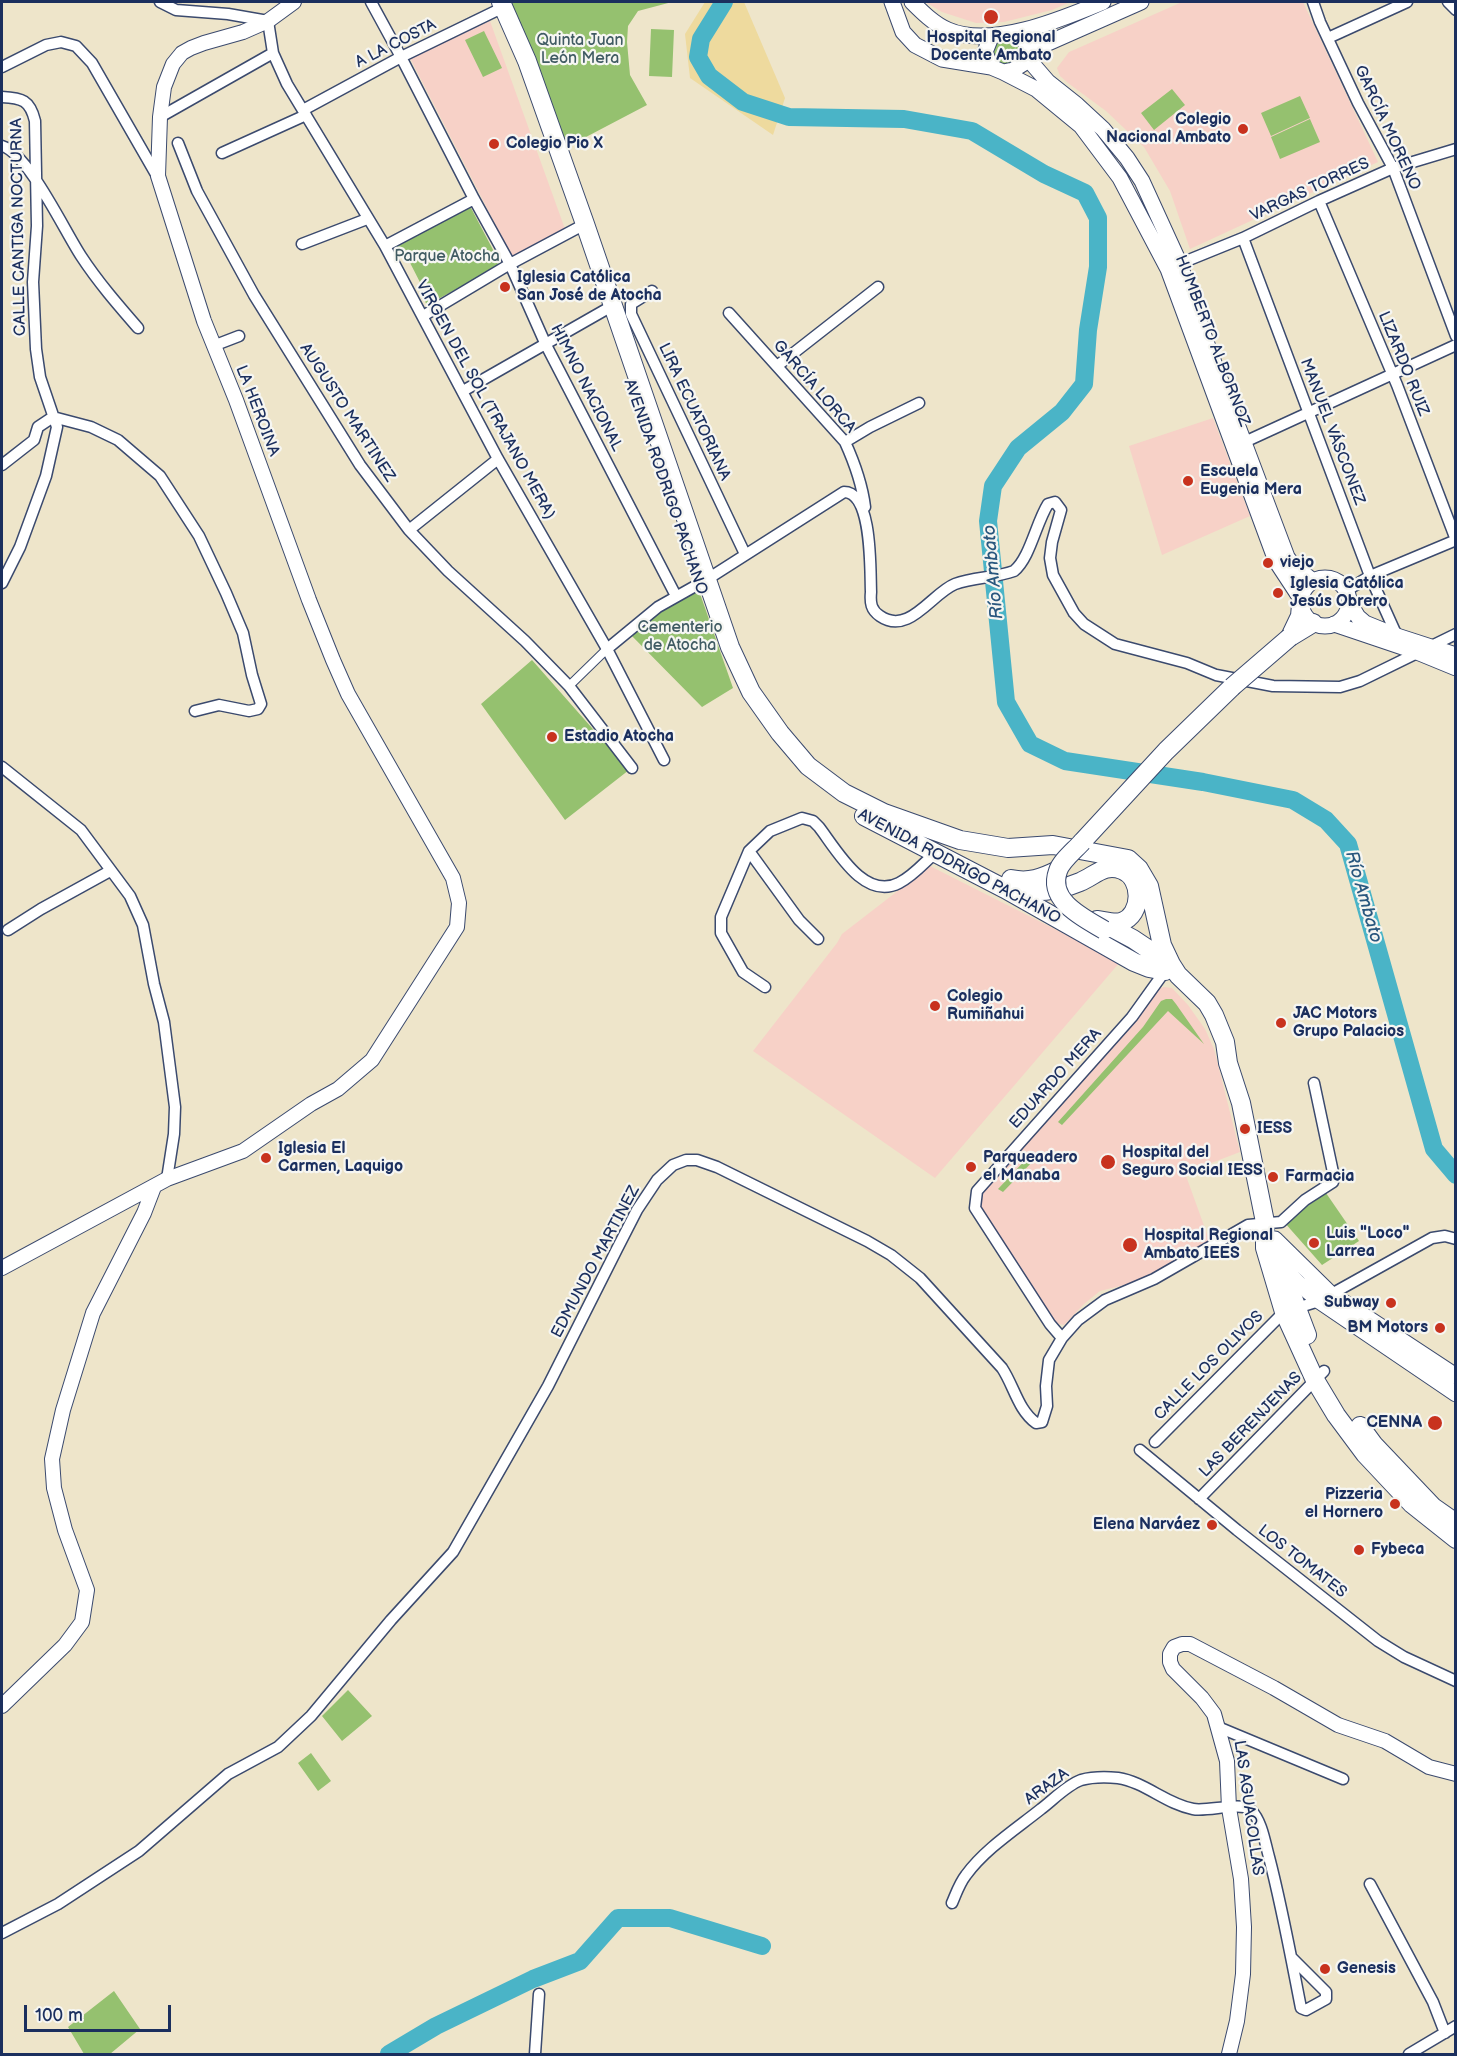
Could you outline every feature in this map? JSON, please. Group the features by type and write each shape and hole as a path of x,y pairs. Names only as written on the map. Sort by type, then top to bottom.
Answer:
{"main road":[{"name":"HUMBERTO ALBORNOZ","path":"892,2 903,32 915,45 942,59 997,70 1036,88 1081,126 1120,178 1174,266"},
{"path":"912,2 936,24 949,31 963,35 991,37 1018,33 1103,2"},
{"path":"991,37 985,52 997,70 1013,70 1030,56 1141,2"},
{"name":"AVENIDA RODRIGO PACHANO","path":"499,5 540,122 581,225 730,666 742,693 776,743 795,765 821,788 850,808 1005,889 1127,959 1149,968 1168,968 1203,1010 1226,1053 1241,1104 1270,1244"},
{"path":"1018,33 1027,43 1030,56"},
{"name":"HUMBERTO ALBORNOZ","path":"1030,56 1048,82 1103,129 1127,158 1142,181 1238,444 1276,561 1301,602"},
{"name":"HUMBERTO ALBORNOZ","path":"1238,444 1287,557 1292,564 1313,580"},
{"path":"1290,637 1300,616 1301,602 1307,585 1321,578 1335,580 1348,596 1358,617 1365,623 1424,649 1455,668"},
{"name":"AVENIDA RODRIGO PACHANO","path":"702,582 751,692 780,733 808,766 821,777 844,793 903,821"},
{"path":"1301,602 1307,618 1313,623 1327,626 1334,624 1345,615 1348,596"},
{"path":"903,821 958,855 1006,878 1025,882 1044,877 1058,870 1166,751 1232,687 1290,637 1313,623"},
{"path":"1334,624 1424,649 1455,655"},
{"path":"903,821 960,840 1008,848 1053,845 1128,859 1139,869 1149,886 1168,968"},
{"path":"1005,889 1042,892 1081,882 1095,872 1110,867 1124,870 1134,879 1138,893 1136,906 1130,916 1121,922 1101,925 1068,900 1062,887 1063,873 1082,842"},
{"path":"1058,870 1056,885 1065,903 1073,911 1133,939 1168,968"},
{"path":"1270,1244 1281,1265 1291,1310"},
{"path":"1270,1244 1324,1297"},
{"path":"1270,1244 1291,1310 1336,1415 1369,1449 1412,1504 1445,1520 1455,1539"},
{"path":"1281,1265 1410,1355 1455,1394"},
{"path":"1410,1355 1455,1376"}],"street":[{"path":"160,2 176,10 228,14 268,21"},
{"name":"LA HEROINA","path":"2,1268 167,1179 243,1151 311,1104 338,1089 372,1060 457,927 459,903 453,878 348,694 309,600 236,400 213,346 158,176 160,117 164,87 173,63 182,53 204,43 243,32 268,21 294,2"},
{"name":"HIMNO NACIONAL","path":"371,2 510,264 546,345 676,596"},
{"name":"GARCÍA MORENO","path":"1313,2 1358,103 1393,168 1455,336"},
{"path":"1328,38 1407,2"},
{"path":"1448,2 1455,10"},
{"name":"A LA COSTA","path":"222,153 305,112 499,5"},
{"name":"VIRGEN DEL SOL (TRAJANO MERA)","path":"268,21 273,53 287,84 385,246 498,459 607,649 664,760"},
{"path":"2,67 46,45 62,42 76,46 92,63 158,176"},
{"path":"160,117 273,53"},
{"name":"CALLE CANTIGA NOCTURNA","path":"2,97 18,98 32,109 36,134 38,226 33,282 36,349 40,377 57,427 46,476 20,547 2,583"},
{"name":"AUGUSTO MARTINEZ","path":"178,143 197,191 254,295 360,465 410,530 448,571 525,641 569,686 632,768"},
{"path":"2,146 6,147 27,167 80,255 108,294 138,328"},
{"name":"VARGAS TORRES","path":"1174,266 1243,238 1393,168 1455,149"},
{"path":"385,246 474,199"},
{"name":"LIZARDO RUIZ","path":"1319,201 1392,374 1455,540"},
{"path":"302,244 367,219"},
{"path":"423,316 581,225"},
{"name":"MANUEL VÁSCONEZ","path":"1243,238 1370,576 1397,636"},
{"path":"777,366 878,287"},
{"name":"LIRA ECUATORIANA","path":"652,291 631,304 631,314 745,555"},
{"path":"463,391 609,309"},
{"name":"GARCÍA LORCA","path":"729,313 845,442 862,486 868,525"},
{"path":"213,346 239,336"},
{"path":"1238,444 1455,345"},
{"path":"845,442 919,403"},
{"path":"2,465 34,440 38,427 53,417 91,427 118,440 160,476 199,536 243,633 261,704 258,709 249,711 219,705 195,711"},
{"path":"410,530 498,459"},
{"path":"569,686 640,620 844,492 856,495 868,525 870,601 877,614 885,619 900,620 917,615 936,595 949,587 963,581 1008,574 1018,568 1047,504 1055,502 1061,510 1050,558 1053,575 1074,613 1084,624 1115,644 1177,660 1216,675 1273,686 1319,688 1340,687 1360,681 1455,634"},
{"path":"1348,596 1370,576 1455,540"},
{"path":"2,767 81,830 130,896 143,924 154,984 164,1022 175,1107 174,1134 167,1179"},
{"path":"765,987 743,972 721,933 721,917 749,851 770,831 802,818 813,821 853,871 866,881 882,886 897,884 910,876 935,853"},
{"path":"749,851 799,920 818,939"},
{"path":"8,930 40,909 110,871"},
{"name":"EDUARDO MERA","path":"1062,1338 1050,1324 975,1208 977,1191 1132,1017 1168,968"},
{"name":"EDMUNDO MARTINEZ","path":"2,1933 58,1904 139,1851 228,1774 278,1747 311,1716 453,1552 548,1386 637,1210 657,1180 673,1165 686,1160 697,1160 717,1167 891,1255 920,1278 948,1306 1002,1368 1010,1379 1023,1411 1036,1423 1042,1422 1047,1406 1046,1386 1049,1360 1062,1338 1078,1320 1105,1300 1154,1279 1248,1225 1281,1222 1305,1200 1334,1180 1314,1083"},
{"path":"2,1706 65,1645 82,1622 87,1590 65,1530 54,1488 52,1459 63,1410 93,1313 144,1213 154,1187"},
{"path":"1291,1310 1324,1297 1432,1238 1445,1236 1455,1239"},
{"name":"CALLE LOS OLIVOS","path":"1155,1442 1223,1371 1291,1310"},
{"name":"LAS BERENJENAS","path":"1199,1500 1319,1375"},
{"name":"LOS TOMATES","path":"1140,1450 1199,1500 1378,1641 1404,1657 1455,1681"},
{"name":"LAS AGUACOLLAS","path":"1229,2055 1240,1998 1244,1927 1241,1879 1229,1808 1227,1761 1214,1714 1171,1667 1170,1654 1179,1644 1190,1644 1338,1725 1385,1741 1429,1767 1455,1774"},
{"path":"1218,1727 1343,1779"},
{"name":"ARAZA","path":"951,1903 960,1883 975,1865 1062,1792 1080,1780 1116,1778 1135,1783 1168,1800 1194,1809 1229,1808 1240,1805 1251,1810 1263,1835 1279,1894 1291,1957"},
{"path":"1370,1884 1433,2002 1445,2033"},
{"path":"1291,1957 1327,1996 1326,1999 1306,2010 1301,2008 1291,1957"},
{"path":"535,2055 539,1994"},
{"path":"1409,2055 1455,2026"}],"shaded area":[{"name":"Hospital Regional Docente Ambato","path":"925,2 1070,2 1052,10 1004,22 976,23 942,12"},
{"name":"Colegio Nacional Ambato","path":"1182,2 1303,2 1378,162 1190,249 1170,191 1144,147 1106,111 1060,76 1057,68 1069,52"},
{"name":"Colegio Pio X","path":"490,21 565,229 512,257 410,58"},
{"name":"Escuela Eugenia Mera","path":"1213,418 1250,516 1162,555 1129,446"},
{"name":"Colegio Rumiñahui","path":"930,866 1120,962 935,1178 753,1051 842,934"},
{"name":"Hospital del Seguro Social IESS","path":"1172,988 1188,1005 1205,1029 1214,1049 1240,1152 1185,1173 1211,1245 1152,1278 1100,1291 1064,1325 1055,1323 977,1208 978,1191 1138,1018 1158,989"}],"green space":[{"name":"Quinta Juan León Mera","path":"506,2 672,2 638,11 628,26 630,75 647,105 565,148"},
{"path":"651,29 674,30 672,77 649,76"},
{"path":"484,31 502,68 483,77 465,40"},
{"path":"1016,37 1023,57 1000,68 989,49 992,43"},
{"path":"1172,89 1185,105 1154,130 1141,113"},
{"path":"1300,96 1310,118 1271,136 1261,113"},
{"path":"1310,119 1320,142 1280,159 1271,137"},
{"name":"Parque Atocha","path":"470,206 501,265 427,305 423,298 427,296 404,251 398,254 394,247"},
{"name":"Cementerio de Atocha","path":"697,585 733,688 702,707 629,633"},
{"name":"Estadio Atocha","path":"532,660 629,770 565,820 481,704"},
{"path":"1172,999 1204,1044 1168,1011 1062,1125 1058,1122 1143,1027 1161,1001"},
{"path":"1030,1155 1038,1156 1003,1192 998,1189"},
{"path":"1326,1193 1359,1241 1322,1265 1284,1222"},
{"path":"348,1690 372,1716 342,1741 322,1716"},
{"path":"311,1753 331,1781 318,1791 298,1763"},
{"path":"114,1991 140,2029 110,2054 84,2054 68,2027"}],"sand":[{"path":"705,2 744,2 785,98 773,135 690,78 685,34"}],"waterway":[{"name":"Río Ambato","path":"724,2 701,39 698,57 709,76 743,102 789,117 904,119 972,131 1044,174 1085,193 1098,218 1098,267 1088,330 1084,384 1062,412 1018,448 993,486 988,521 1006,702 1030,744 1065,761 1203,782 1293,800 1326,820 1348,844 1434,1149 1456,1175"},
{"path":"389,2054 436,2026 533,1979 580,1961 618,1918 670,1918 762,1946"}],"place":[{"name":"Hospital Regional Docente Ambato","path":"991,17"},
{"name":"Colegio Nacional Ambato","path":"1243,129"},
{"name":"Colegio Pio X","path":"494,144"},
{"name":"Iglesia Católica San José de Atocha","path":"505,287"},
{"name":"Escuela Eugenia Mera","path":"1188,481"},
{"name":"viejo","path":"1268,563"},
{"name":"Iglesia Católica Jesús Obrero","path":"1278,593"},
{"name":"Estadio Atocha","path":"552,737"},
{"name":"Colegio Rumiñahui","path":"935,1006"},
{"name":"JAC Motors Grupo Palacios","path":"1281,1023"},
{"name":"IESS","path":"1245,1129"},
{"name":"Iglesia El Carmen, Laquigo","path":"266,1158"},
{"name":"Hospital del Seguro Social IESS","path":"1108,1162"},
{"name":"Parqueadero el Manaba","path":"971,1167"},
{"name":"Farmacia","path":"1273,1177"},
{"name":"Luis \"Loco\" Larrea","path":"1314,1243"},
{"name":"Hospital Regional Ambato IEES","path":"1130,1245"},
{"name":"Subway","path":"1391,1303"},
{"name":"BM Motors","path":"1440,1328"},
{"name":"CENNA","path":"1435,1423"},
{"name":"Pizzeria el Hornero","path":"1395,1504"},
{"name":"Elena Narváez","path":"1212,1525"},
{"name":"Fybeca","path":"1359,1550"},
{"name":"Genesis","path":"1325,1969"}]}
